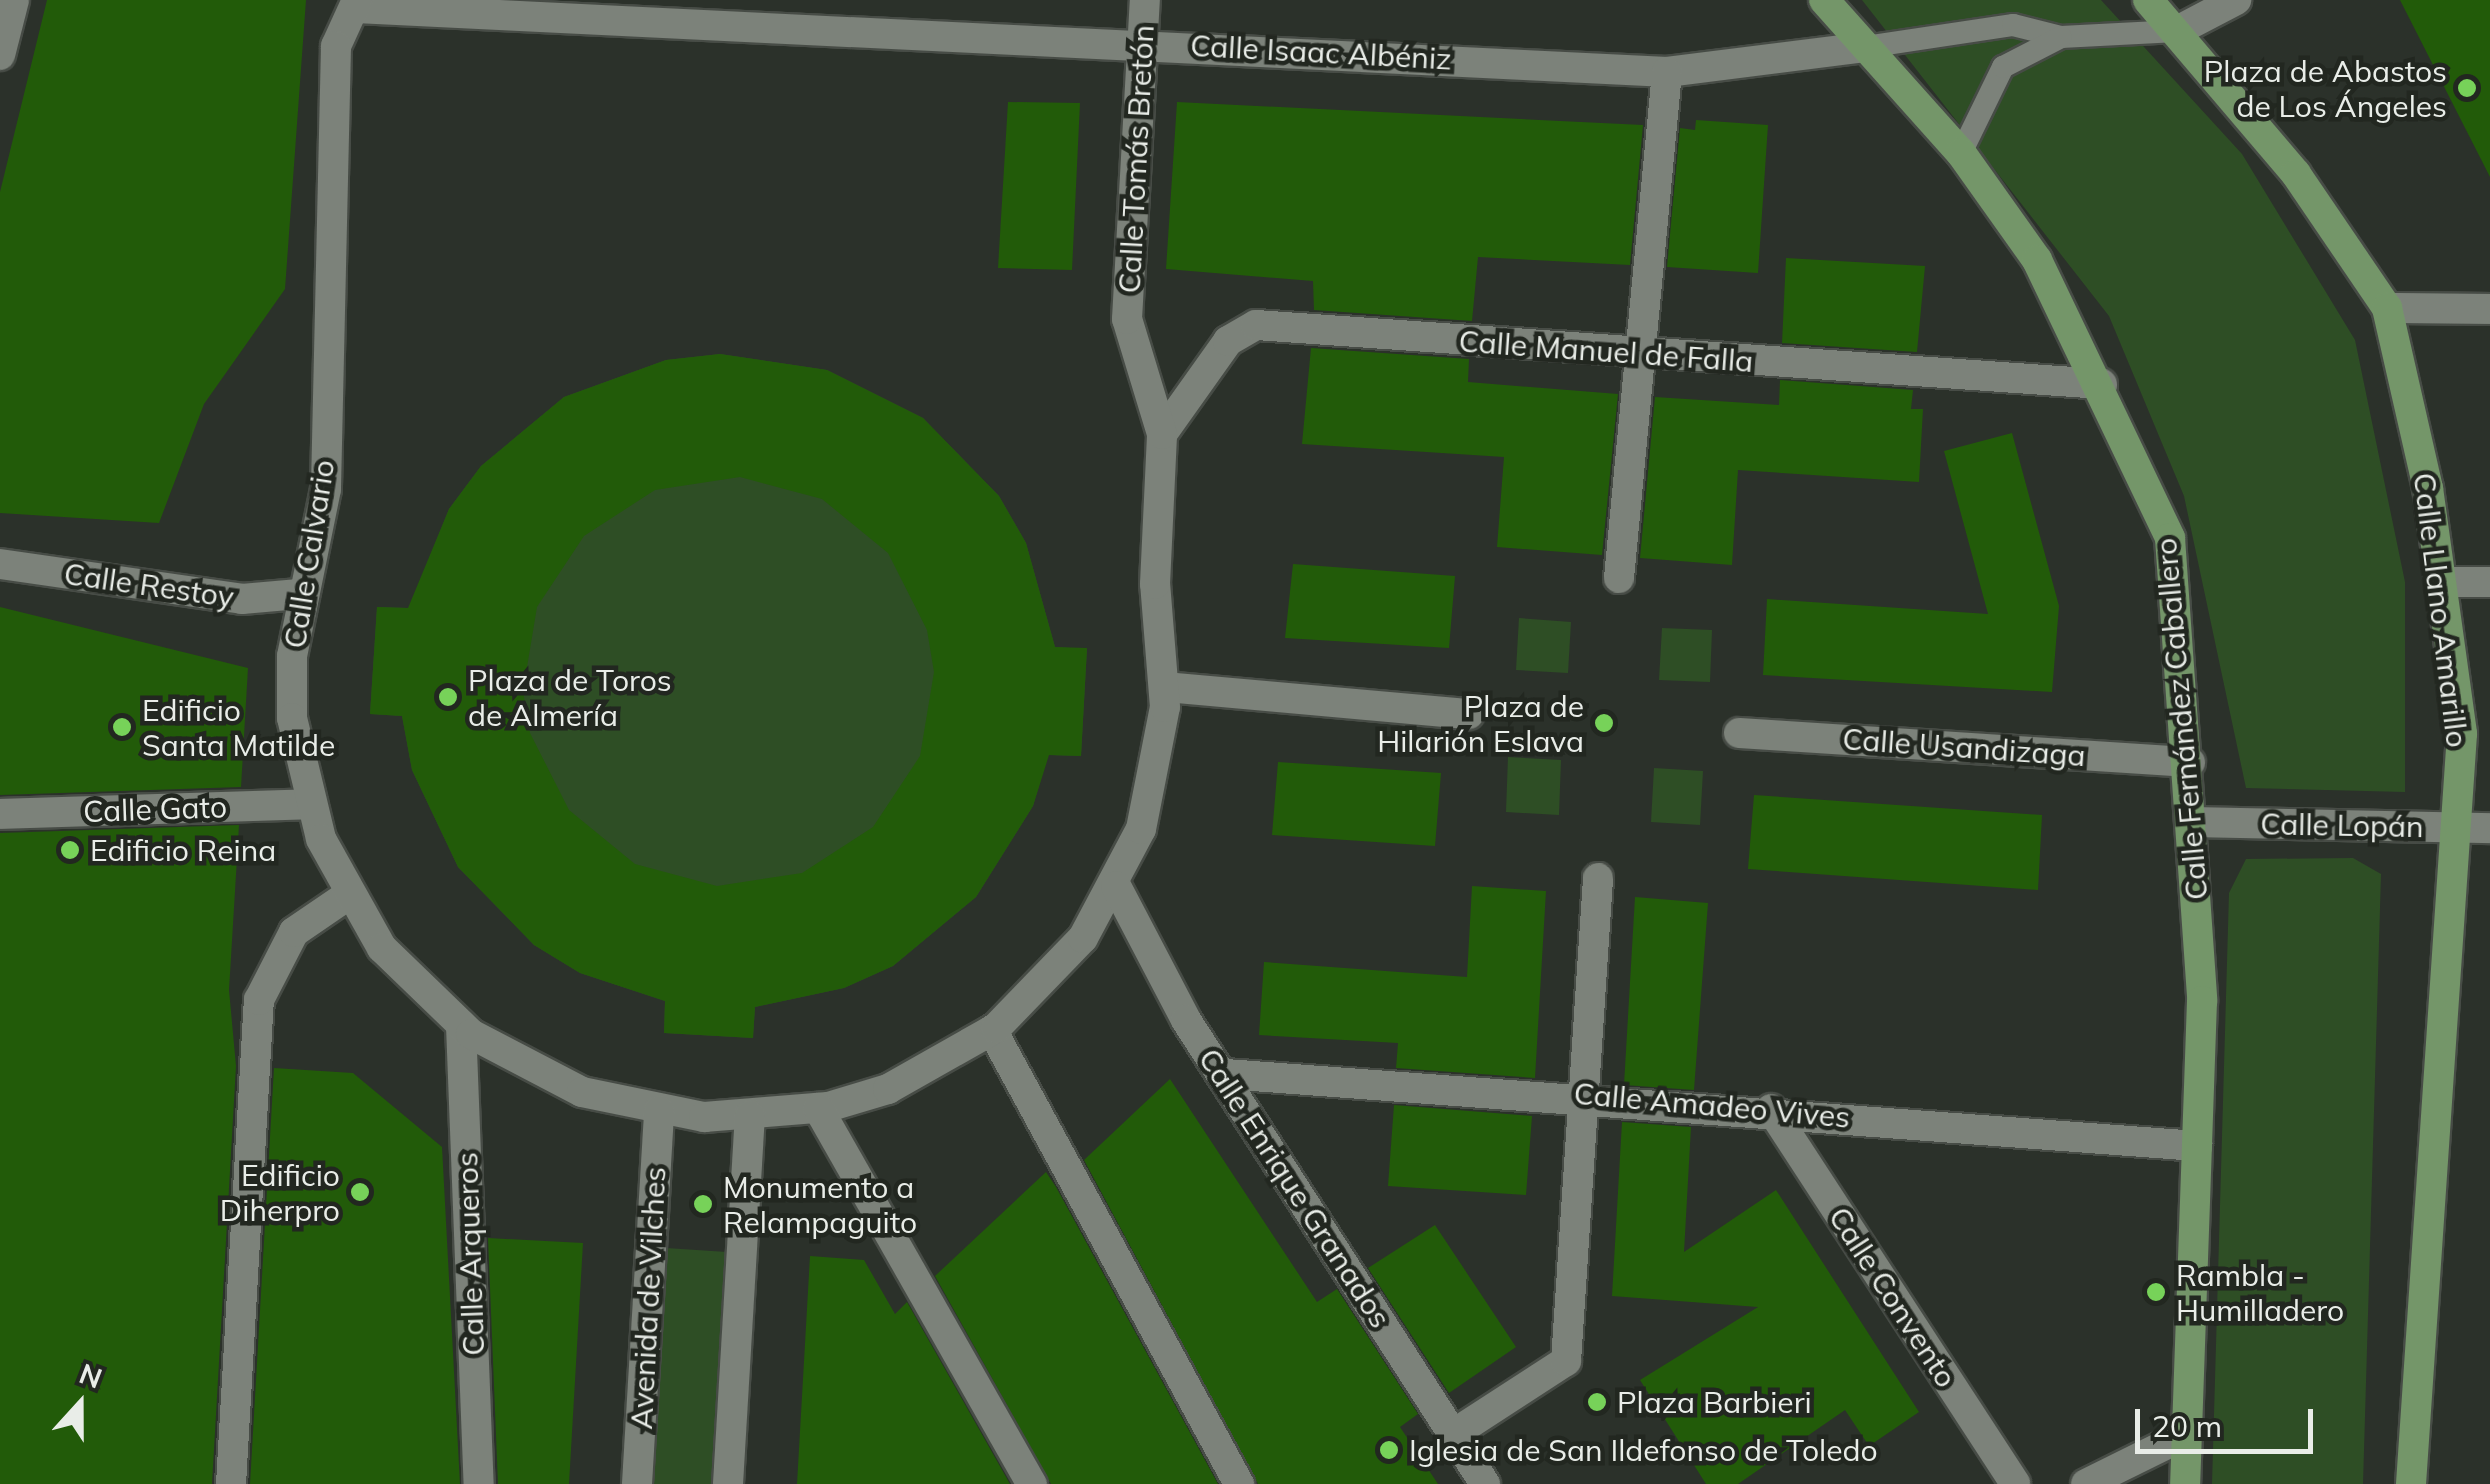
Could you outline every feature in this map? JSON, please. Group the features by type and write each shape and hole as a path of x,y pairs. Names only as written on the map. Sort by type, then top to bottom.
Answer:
{"main road":[{"name":"Calle Fernández Caballero","path":"1824,0 1960,152 2037,260 2102,384 2170,538 2195,822 2197,1146 2185,1484"},
{"name":"Calle Llano Amarillo","path":"2148,0 2296,174 2387,308 2441,582 2462,734 2411,1484"}],"street":[{"path":"0,55 14,0"},
{"name":"Calle Tomás Bretón","path":"1146,0 1127,319 1162,434"},
{"path":"2177,32 2236,0"},
{"name":"Calle Isaac Albéniz","path":"357,4 719,10 1142,42 1667,72 1866,47"},
{"name":"Calle Calvario","path":"357,4 336,46 326,489 299,594 292,718 310,804 348,895 382,948 461,1024 582,1092 659,1111 750,1116 818,1108 888,1089 992,1030 1043,986 1116,886 1158,769 1166,687 1155,584 1162,434"},
{"path":"1620,578 1667,72"},
{"path":"2387,308 2490,309"},
{"name":"Calle Manuel de Falla","path":"1162,434 1228,342 1256,325 2102,384"},
{"name":"Calle Restoy","path":"0,564 242,598 299,594"},
{"path":"2441,582 2490,582"},
{"path":"1166,687 1468,714"},
{"name":"Calle Usandizaga","path":"1739,732 2190,762"},
{"name":"Calle Gato","path":"0,814 310,804"},
{"name":"Calle Lopán","path":"2195,822 2490,828"},
{"path":"1452,1435 1566,1361 1598,878"},
{"name":"Calle Enrique Granados","path":"1116,886 1186,1020 1226,1074 1486,1484"},
{"path":"230,1484 259,1000 294,932 348,895"},
{"name":"Calle Arqueros","path":"461,1024 479,1484"},
{"path":"992,1030 1239,1484"},
{"name":"Calle Amadeo Vives","path":"1226,1074 1584,1094 2197,1146"},
{"path":"818,1108 1032,1484"},
{"name":"Calle Convento","path":"1771,1109 2015,1484"},
{"name":"Avenida de Vilches","path":"638,1484 659,1111"},
{"path":"728,1484 750,1116"},
{"path":"2086,1484 2187,1434"}],"lane":[{"path":"1866,47 2013,26 2061,37 2177,32"},
{"path":"1960,152 2004,68 2061,37"}],"green space":[{"path":"1862,0 2101,0 2242,154 2355,340 2405,582 2405,792 2246,788 2184,496 2109,316"},
{"name":"Plaza de Toros de Almería","path":"720,354 827,370 923,418 999,496 1026,543 1055,647 1087,649 1081,756 1048,755 1033,806 976,897 893,966 844,988 755,1007 753,1038 664,1033 665,1001 580,973 534,945 458,867 412,770 402,716 370,714 377,607 409,608 449,509 481,466 564,397 666,360"},
{"path":"1519,618 1571,622 1568,673 1516,670"},
{"path":"1662,628 1712,630 1710,682 1659,680"},
{"path":"1508,757 1561,760 1559,815 1506,812"},
{"path":"1654,768 1703,771 1700,825 1651,822"},
{"path":"2353,858 2381,874 2363,1484 2212,1484 2229,893 2246,859"},
{"path":"666,1248 727,1252 713,1484 653,1484"}],"building":[{"path":"47,0 306,0 285,289 204,404 159,523 0,513 0,192"},
{"name":"Plaza de Abastos de Los Ángeles","path":"2400,0 2490,0 2490,177"},
{"path":"1008,102 1080,103 1072,270 998,268"},
{"path":"1177,102 1643,125 1630,265 1478,257 1472,321 1314,310 1313,281 1166,269"},
{"path":"1696,120 1768,125 1758,273 1667,267 1680,128 1695,130"},
{"path":"1786,258 1925,266 1917,352 1782,343"},
{"path":"1311,348 1469,359 1468,382 1618,394 1602,555 1497,547 1504,457 1302,444"},
{"name":"Plaza de Toros de Almería","path":"720,354 827,370 923,418 999,496 1026,543 1055,647 1087,648 1081,756 1049,755 1033,806 976,897 893,966 844,988 755,1007 753,1038 664,1033 665,1001 580,973 534,945 458,867 412,770 402,716 370,714 377,607 408,608 449,509 481,466 564,397 666,360","holes":["740,477 822,499 888,553 927,630 934,672 920,756 873,827 802,873 717,886 635,864 569,810 530,733 523,691 537,607 584,536 655,490"]},
{"path":"1780,380 1913,390 1911,409 1923,409 1919,482 1738,470 1732,565 1640,558 1655,397 1779,405"},
{"path":"2012,433 2059,606 2052,692 1763,675 1767,599 1988,614 1944,451"},
{"path":"1293,564 1455,576 1449,648 1285,638"},
{"name":"Edificio Santa Matilde","path":"0,607 248,668 241,787 0,795"},
{"path":"1278,762 1441,773 1435,846 1272,835"},
{"path":"1754,795 2042,815 2038,890 1748,869"},
{"path":"239,825 229,990 236,1066 212,1484 0,1484 0,833"},
{"path":"1472,886 1546,891 1535,1078 1396,1068 1398,1043 1259,1035 1264,962 1467,977"},
{"path":"1635,897 1708,903 1694,1090 1624,1085"},
{"path":"274,1068 353,1073 442,1147 460,1484 250,1484"},
{"path":"1170,1079 1317,1302 1337,1289 1418,1414 1400,1427 1438,1484 1258,1484 1084,1160"},
{"path":"1394,1105 1532,1116 1526,1195 1388,1186"},
{"path":"1622,1122 1691,1127 1684,1252 1776,1190 1919,1412 1869,1446 1845,1410 1738,1484 1706,1484 1640,1380 1758,1307 1612,1296"},
{"path":"1046,1172 1218,1484 1051,1484 935,1276"},
{"path":"1435,1225 1516,1347 1449,1393 1368,1268"},
{"path":"488,1238 583,1243 569,1484 498,1484"},
{"path":"810,1256 864,1260 895,1314 907,1302 1010,1484 797,1484"}],"place":[{"name":"Plaza de Abastos de Los Ángeles","path":"2467,88"},
{"name":"Plaza de Toros de Almería","path":"448,697"},
{"name":"Plaza de Hilarión Eslava","path":"1604,723"},
{"name":"Edificio Santa Matilde","path":"122,727"},
{"name":"Edificio Reina","path":"70,850"},
{"name":"Edificio Diherpro","path":"360,1192"},
{"name":"Monumento a Relampaguito","path":"703,1204"},
{"name":"Rambla - Humilladero","path":"2156,1292"},
{"name":"Plaza Barbieri","path":"1597,1402"},
{"name":"Iglesia de San Ildefonso de Toledo","path":"1389,1450"}]}
